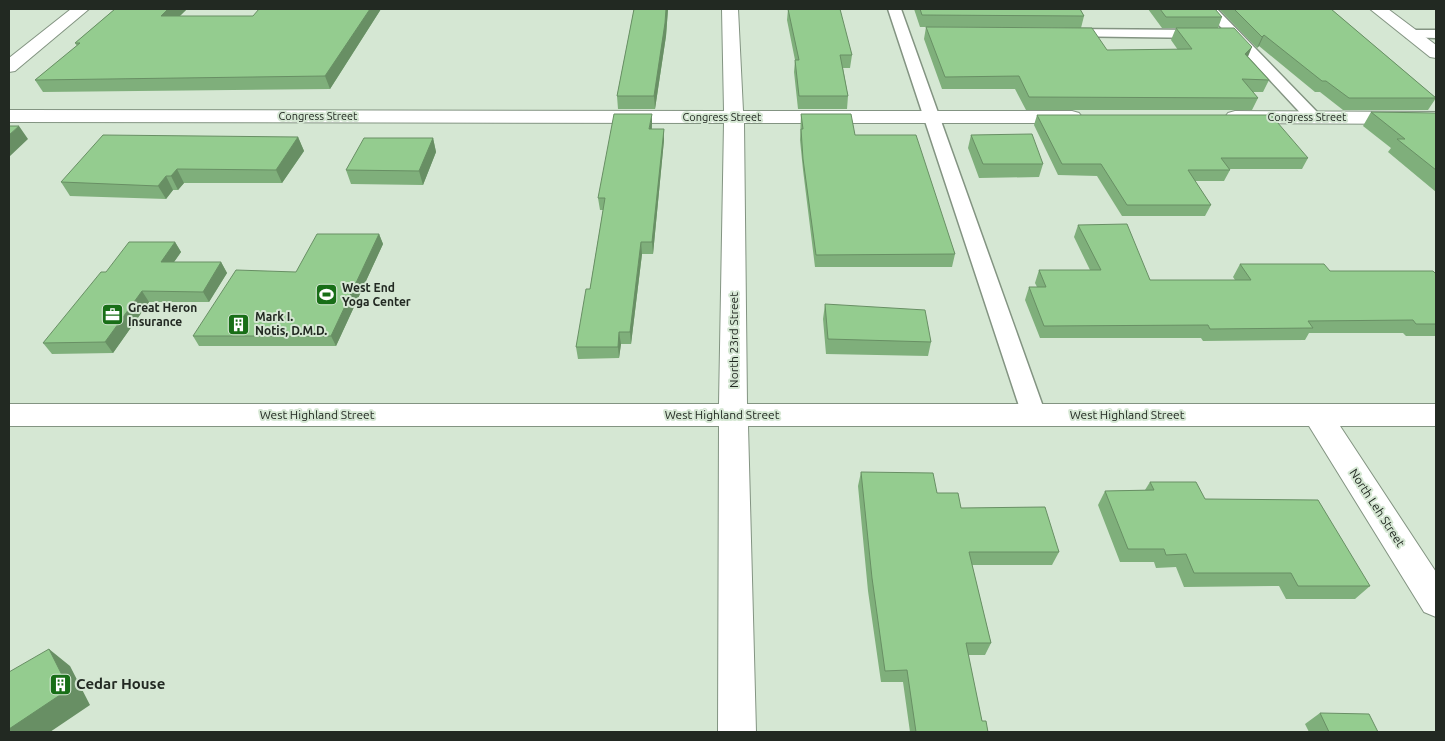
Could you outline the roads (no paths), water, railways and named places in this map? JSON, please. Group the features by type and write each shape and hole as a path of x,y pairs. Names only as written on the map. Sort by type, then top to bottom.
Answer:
{"street":[{"path":"9,67 81,9"},
{"name":"North 23rd Street","path":"730,9 734,117 733,415 737,732"},
{"path":"1378,9 1436,53"},
{"name":"Congress Street","path":"9,116 1088,117"},
{"name":"Congress Street","path":"1215,117 1436,118"},
{"name":"West Highland Street","path":"9,415 1436,415"},
{"name":"North Leh Street","path":"1317,415 1436,601"}],"lane":[{"path":"894,9 908,33 932,117 1034,415"},
{"path":"1210,9 1313,118"},
{"path":"1049,33 1234,34"},
{"path":"1412,34 1436,34"}],"place":[{"name":"West End Yoga Center","path":"326,295"},
{"name":"Great Heron Insurance","path":"112,315"},
{"name":"Mark I. Notis, D.M.D.","path":"239,324"},
{"name":"Cedar House","path":"60,684"}]}
